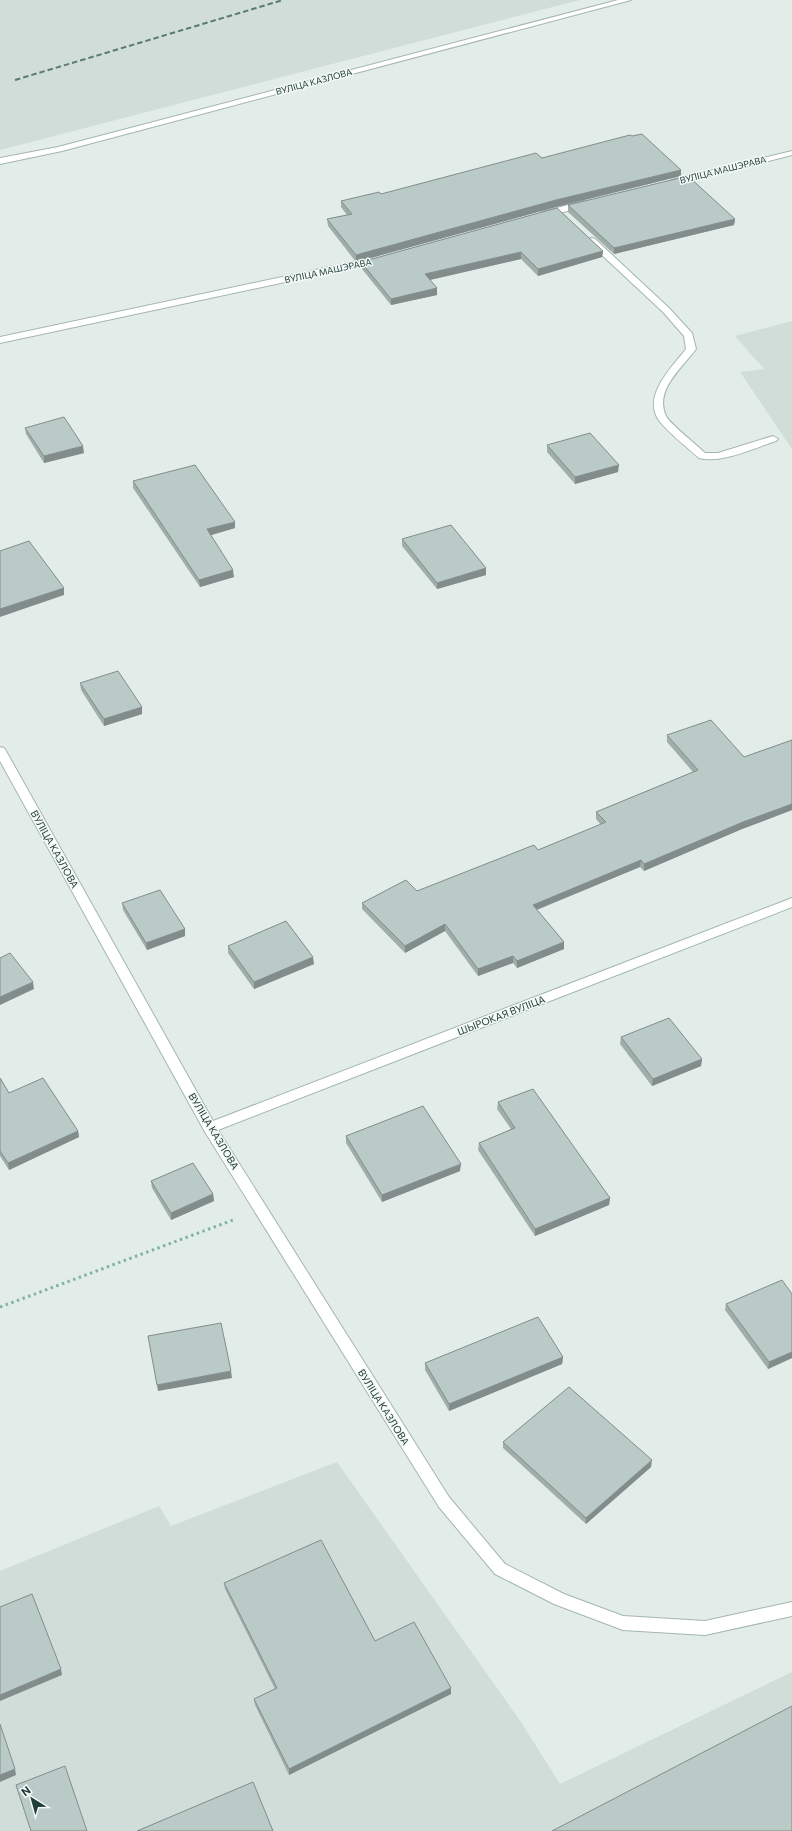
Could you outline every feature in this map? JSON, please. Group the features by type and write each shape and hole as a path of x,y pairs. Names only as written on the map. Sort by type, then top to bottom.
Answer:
{"street":[{"name":"ВУЛІЦА КАЗЛОВА","path":"0,161 59,149 627,0"},
{"name":"ВУЛІЦА МАШЭРАВА","path":"664,184 792,153"},
{"path":"536,217 589,203"},
{"path":"559,210 570,221"},
{"path":"587,236 666,310 689,335 691,349 665,382 658,399 662,418 702,456 719,456 773,439"},
{"name":"ВУЛІЦА МАШЭРАВА","path":"0,340 382,259"},
{"name":"ВУЛІЦА КАЗЛОВА","path":"0,751 210,1128 444,1502 500,1569 559,1599 623,1623 705,1628 792,1609"},
{"name":"ШЫРОКАЯ ВУЛІЦА","path":"210,1128 792,902"}],"path":[{"path":"0,1307 262,1209"}],"shaded area":[{"path":"0,0 580,0 0,150"},
{"path":"792,321 792,449 740,372 764,369 735,336"},
{"path":"337,1462 521,1722 560,1784 792,1672 792,1831 0,1831 0,1571 159,1506 171,1526"}],"building":[{"path":"642,134 681,170 556,200 356,255 327,219 352,214 341,201 379,192 381,194 536,153 542,158 630,135"},
{"path":"688,176 735,219 614,248 568,205"},
{"path":"557,208 603,251 538,269 521,252 425,274 437,288 391,299 361,262"},
{"path":"64,417 83,446 44,456 25,428"},
{"path":"590,433 619,465 575,477 547,445"},
{"path":"195,465 235,522 207,529 233,570 199,580 133,481"},
{"path":"451,525 486,568 437,583 402,539"},
{"path":"29,541 64,588 0,609 0,551"},
{"path":"118,671 142,707 104,719 80,683"},
{"path":"711,720 744,757 792,740 792,804 743,822 644,864 641,860 533,905 564,942 517,961 513,956 478,969 445,924 405,946 362,903 406,880 417,891 534,845 538,850 606,822 596,812 698,770 667,735"},
{"path":"160,890 185,929 146,943 122,903"},
{"path":"286,921 313,957 254,982 228,946"},
{"path":"10,953 33,982 0,997 0,958"},
{"path":"669,1018 702,1059 653,1079 621,1037"},
{"path":"0,1078 9,1093 43,1078 78,1131 8,1163 0,1151"},
{"path":"533,1089 610,1198 535,1229 479,1143 515,1128 498,1102"},
{"path":"423,1106 461,1164 382,1195 346,1136"},
{"path":"193,1163 213,1194 171,1213 151,1181"},
{"path":"782,1280 792,1294 792,1352 769,1362 726,1304"},
{"path":"538,1317 563,1357 449,1404 425,1363"},
{"path":"221,1323 231,1371 157,1385 148,1336"},
{"path":"569,1387 652,1460 586,1518 503,1442"},
{"path":"321,1540 375,1641 414,1622 451,1688 289,1769 254,1699 277,1688 224,1583"},
{"path":"32,1594 61,1669 0,1695 0,1607"},
{"path":"792,1706 792,1831 552,1831"},
{"path":"0,1724 15,1769 0,1775"},
{"path":"65,1766 87,1831 31,1831 16,1785"},
{"path":"253,1782 273,1831 137,1831"}],"railway":[{"path":"15,80 283,0"}]}
